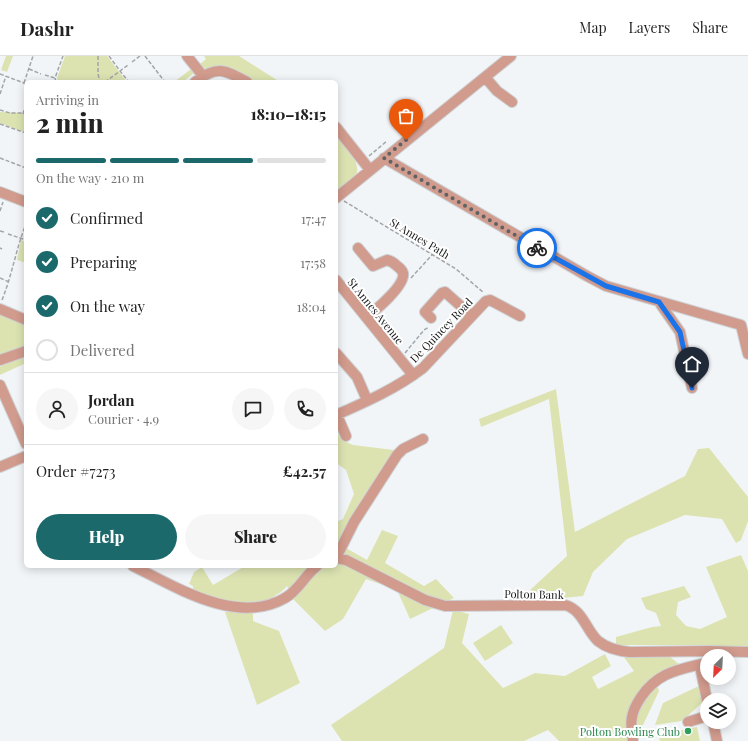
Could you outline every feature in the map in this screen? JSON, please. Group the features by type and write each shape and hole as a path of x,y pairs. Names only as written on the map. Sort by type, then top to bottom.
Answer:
{"street":[{"path":"187,56 199,79 218,70 224,71 243,80"},
{"path":"338,196 511,56"},
{"path":"485,77 497,91 512,102"},
{"path":"338,130 370,170"},
{"path":"384,158 606,286 741,325 745,329 748,354"},
{"path":"0,192 24,201"},
{"path":"358,248 373,266 382,261 392,261 403,273 402,281 382,304 366,317"},
{"path":"431,318 425,312 442,293 445,292 472,316"},
{"name":"St Annes Avenue","path":"340,293 366,317 413,376"},
{"name":"De Quincey Road","path":"338,414 413,376 431,360 486,301 490,300 520,316"},
{"path":"659,302 680,332 692,388"},
{"path":"1,305 24,319"},
{"path":"0,360 24,352"},
{"path":"338,355 357,378 367,400"},
{"path":"0,385 24,439"},
{"path":"338,419 346,436"},
{"path":"338,554 354,522 397,455 404,449 423,439"},
{"path":"0,467 24,457"},
{"name":"Polton Bank","path":"338,558 346,560 425,600 445,606 565,605 571,607 580,614 597,640 612,649 620,651 708,651 748,653"},
{"path":"137,568 188,594 204,600 236,607 251,607 265,606 286,598 315,568"},
{"path":"736,656 748,653"},
{"path":"633,741 631,722 632,713 638,701 653,681 666,674 700,665"},
{"path":"688,722 700,718"},
{"path":"714,729 717,741"}],"path":[{"path":"25,80 33,56"},
{"path":"45,75 55,78 63,56"},
{"path":"98,56 100,80"},
{"path":"109,56 127,80"},
{"path":"132,62 140,56"},
{"path":"145,56 163,80"},
{"path":"108,80 128,65"},
{"path":"29,69 41,74"},
{"path":"0,74 24,83"},
{"path":"0,94 6,76"},
{"path":"0,110 10,113 23,114 24,110"},
{"path":"0,124 24,133"},
{"path":"363,162 387,141"},
{"path":"0,158 24,167"},
{"name":"St Annes Path","path":"338,196 346,203 456,269 485,294 486,301"},
{"path":"1,305 10,282 20,238 24,229"},
{"path":"0,231 4,232"},
{"path":"8,234 24,239"},
{"path":"402,281 409,280 432,255"},
{"path":"0,278 10,282"},
{"path":"400,359 424,330 428,329 432,324 431,318"}],"green space":[{"path":"6,56 13,56 7,72 1,70"},
{"path":"65,56 107,56 125,80 58,80"},
{"path":"204,56 239,56 277,80 249,80 234,71 207,70 199,65 206,59"},
{"path":"191,69 194,73 185,80 177,80"},
{"path":"0,112 24,113 24,132 0,123"},
{"path":"338,139 352,155 357,166 355,177 338,191"},
{"path":"21,240 24,241 24,262 17,260"},
{"path":"0,314 24,323 24,348 0,355"},
{"path":"24,357 24,364 0,375 0,367 2,364"},
{"path":"556,389 575,532 685,476 698,449 709,448 748,497 748,521 741,540 736,543 722,519 685,515 627,539 593,572 583,596 554,599 530,590 567,556 549,399 481,427 479,419"},
{"path":"338,434 342,440 353,445 394,450 360,502 364,515 346,548 367,560 382,530 398,536 385,563 424,586 436,579 454,598 410,619 397,590 366,579 343,619 325,631 292,598 287,586 270,600 243,603 227,602 193,591 193,586 189,584 194,572 200,568 203,568 213,585 242,568 338,568 338,521 343,519 354,494 346,470 338,464"},
{"path":"741,555 748,571 748,649 710,645 616,645 616,637 661,626 656,613 646,609 641,598 684,586 691,597 678,602 676,615 686,626 700,629 727,617 706,567"},
{"path":"453,610 469,614 462,643 503,688 535,673 565,676 605,654 611,666 592,677 598,689 634,671 621,653 669,656 680,665 654,675 659,691 643,725 626,727 630,741 559,741 548,730 524,741 342,741 331,725 444,648"},
{"path":"225,612 253,612 253,621 279,631 300,683 257,705"},
{"path":"501,625 513,643 485,661 473,643"},
{"path":"701,685 700,705 682,721 655,725 663,703"},
{"name":"Polton Bowling Club","path":"697,727 700,741 660,741 658,735"}],"way so far":[{"path":"406,140 384,158 537,248"}],"place":[{"name":"Polton Bowling Club","path":"688,731"}],"route":[{"path":"537,248 606,286 659,302 680,332 692,388"}]}
